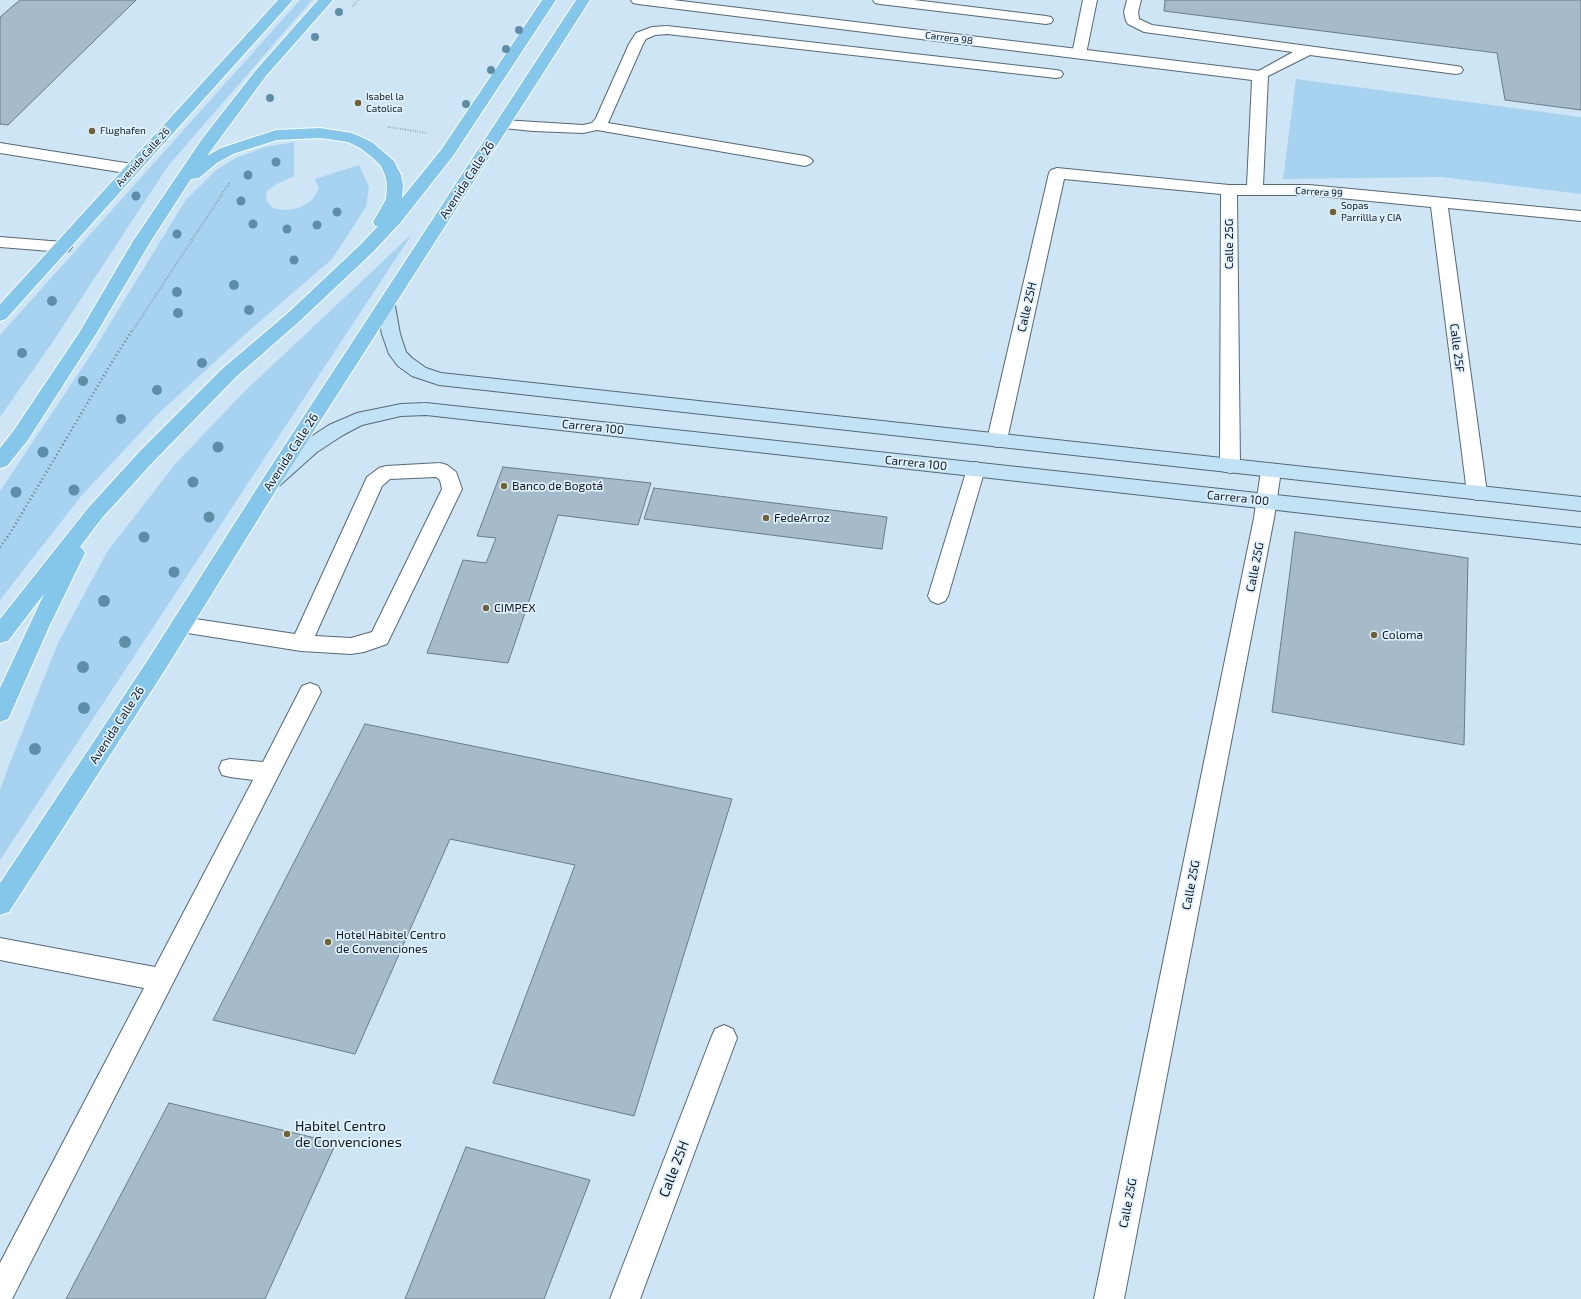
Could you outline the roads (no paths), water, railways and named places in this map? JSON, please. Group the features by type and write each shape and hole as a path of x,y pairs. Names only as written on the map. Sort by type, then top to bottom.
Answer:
{"main road":[{"name":"Avenida Calle 26","path":"0,314 63,247 286,0"},
{"path":"0,461 21,435 87,334 142,241 210,139 261,73 326,0"},
{"path":"0,635 96,513 190,411 229,373 295,316 367,248 414,195 447,153 549,0"},
{"name":"Avenida Calle 26","path":"0,904 182,625 271,482 583,0"},
{"path":"176,192 197,170 211,160 226,152 256,140 297,133 337,135 352,138 366,145 388,164 393,175 395,185 394,199 367,248"},
{"path":"386,306 391,334 398,354 405,362 419,372 439,379 1581,504"},
{"name":"Carrera 100","path":"271,482 310,447 343,426 357,420 394,412 426,409 1581,536"},
{"path":"0,454 21,435"},
{"path":"0,713 38,627 96,513"}],"street":[{"name":"Carrera 98","path":"638,0 679,2 1260,76"},
{"path":"1255,190 1260,76"},
{"name":"Carrera 99","path":"1057,173 1229,190 1309,190 1581,216"},
{"name":"Calle 25H","path":"997,440 1057,173"},
{"name":"Calle 25G","path":"1229,190 1230,466"},
{"name":"Calle 25F","path":"1439,202 1477,493"},
{"path":"0,242 63,247"},
{"name":"Calle 25G","path":"1109,1299 1268,501 1271,471"},
{"name":"Calle 25H","path":"625,1299 724,1038"}],"lane":[{"path":"880,0 1046,20"},
{"path":"1079,54 1090,0"},
{"path":"1134,0 1132,12 1133,21 1149,29 1456,70"},
{"path":"597,126 603,120 636,44 641,36 652,31 667,30 1056,74"},
{"path":"1260,76 1308,50"},
{"path":"503,124 583,129 597,126 804,161"},
{"path":"0,148 132,169"},
{"path":"938,596 976,469"},
{"path":"182,625 301,643 351,646 364,644 380,638 452,489 449,478 440,470 386,473 374,482 301,643"},
{"path":"0,1292 310,692"},
{"path":"230,768 269,772"},
{"path":"0,949 162,980"}],"place":[{"name":"Isabel la Catolica","path":"358,103"},
{"name":"Flughafen","path":"92,131"},
{"name":"Sopas Parrillla y CIA","path":"1333,212"},
{"name":"Banco de Bogotá","path":"504,486"},
{"name":"FedeArroz","path":"766,518"},
{"name":"CIMPEX","path":"486,608"},
{"name":"Coloma","path":"1374,635"},
{"name":"Hotel Habitel Centro de Convenciones","path":"328,942"},
{"name":"Habitel Centro de Convenciones","path":"287,1134"}]}
